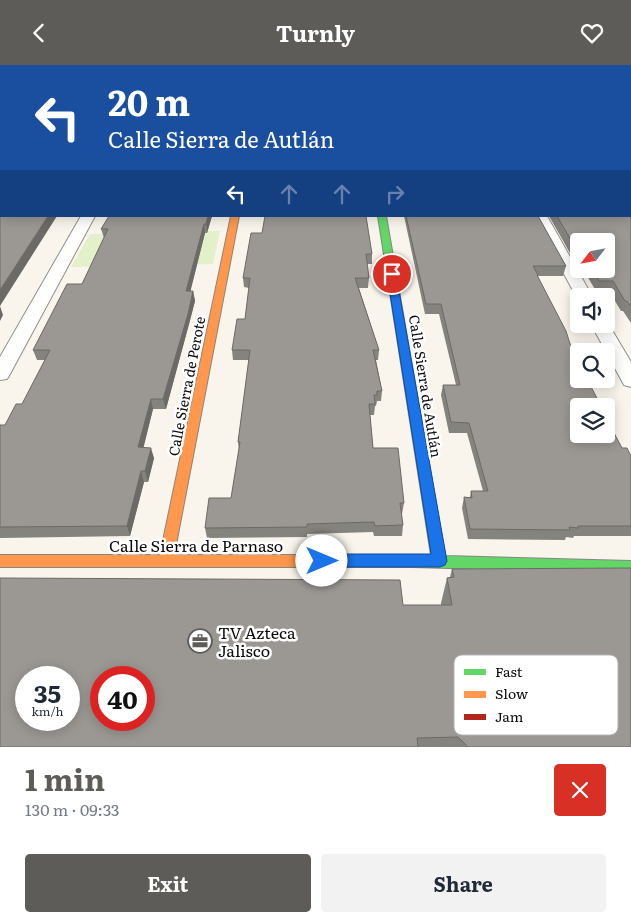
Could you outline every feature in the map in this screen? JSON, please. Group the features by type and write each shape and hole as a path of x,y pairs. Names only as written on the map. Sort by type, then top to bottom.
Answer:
{"street":[{"path":"0,374 87,217"},
{"name":"Calle Sierra de Perote","path":"166,561 234,217"},
{"name":"Calle Sierra de Autlán","path":"382,217 440,561"},
{"path":"541,217 580,288"},
{"path":"605,333 631,380"},
{"name":"Calle Sierra de Parnaso","path":"0,561 440,561 631,567"}],"green space":[{"path":"220,231 213,264 71,267 90,234"}],"building":[{"path":"0,217 47,217 0,290"},
{"path":"108,217 208,217 206,224 204,224 186,291 193,291 188,314 163,399 151,399 138,447 151,448 145,471 141,471 127,526 0,527 0,425 5,425 16,404 22,404 50,350 33,350 67,284 82,284 108,229 101,229"},
{"path":"265,217 366,217 372,254 366,254 369,278 355,278 379,350 373,350 382,391 377,391 377,395 374,395 375,404 369,404 373,448 398,448 404,503 400,503 403,525 375,526 374,522 307,524 307,527 205,528 209,498 231,498 240,442 238,442 250,350 232,350 237,319 245,319 250,278 243,278 251,233 262,233"},
{"path":"406,217 539,217 566,266 533,266 566,331 570,344 570,388 592,388 597,398 570,398 570,443 615,443 615,435 622,448 627,448 631,456 631,526 578,526 578,528 569,527 570,530 470,529 464,497 472,498 471,491 488,491 469,423 451,422 443,385 460,385 441,304 426,304"},
{"path":"558,217 631,217 631,307 625,301 613,281 599,281 597,278 615,278 615,233 570,233 570,238"},
{"path":"631,568 631,747 468,747 458,737 417,738 418,747 0,747 0,578 400,580 403,605 452,605 447,578 454,577 452,569"}],"traffic: fast":[{"path":"382,217 439,561"},
{"path":"413,561 631,567"}],"traffic: slow":[{"path":"166,561 235,217"},
{"path":"0,561 413,561"}],"place":[{"name":"TV Azteca Jalisco","path":"200,641"}],"route":[{"path":"322,561 440,561 392,274"}]}
